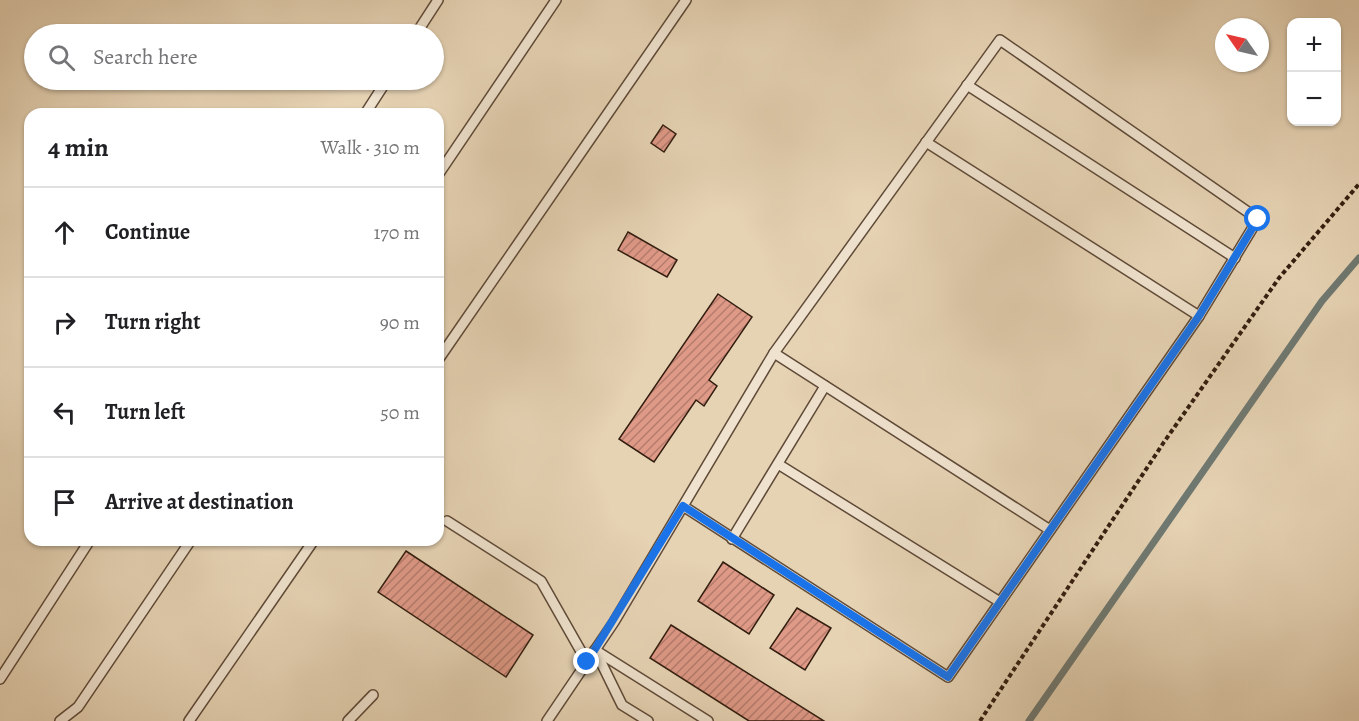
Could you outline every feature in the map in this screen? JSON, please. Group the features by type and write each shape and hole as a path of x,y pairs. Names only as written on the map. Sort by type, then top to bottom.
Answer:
{"lane":[{"path":"422,24 438,0"},
{"path":"444,166 556,0"},
{"path":"444,351 686,0"},
{"path":"548,721 595,650 774,352 1000,40 1258,219 1199,316 948,677 683,506"},
{"path":"967,85 1235,258"},
{"path":"369,108 381,90"},
{"path":"926,142 1199,316"},
{"path":"774,352 1050,530"},
{"path":"732,539 825,386"},
{"path":"778,464 1000,602"},
{"path":"447,521 541,581 587,662"},
{"path":"0,679 86,546"},
{"path":"60,721 78,707 187,546"},
{"path":"189,721 310,546"},
{"path":"595,650 622,705 648,721"},
{"path":"595,650 708,721"},
{"path":"348,721 373,695"}],"path":[{"path":"980,721 1158,452 1280,278 1359,184"}],"building":[{"path":"663,125 676,134 664,152 651,143"},
{"path":"628,232 677,260 667,277 618,250"},
{"path":"718,294 752,317 709,380 717,386 704,406 696,400 654,462 619,439"},
{"path":"406,551 533,635 506,677 378,592"},
{"path":"723,562 774,595 749,634 698,601"},
{"path":"797,608 831,628 805,670 770,648"},
{"path":"671,625 824,721 749,721 650,658"}],"waterway":[{"path":"1029,721 1322,301 1359,258"}],"route":[{"path":"587,662 614,622 683,506 948,677 1199,316 1258,219"}]}
